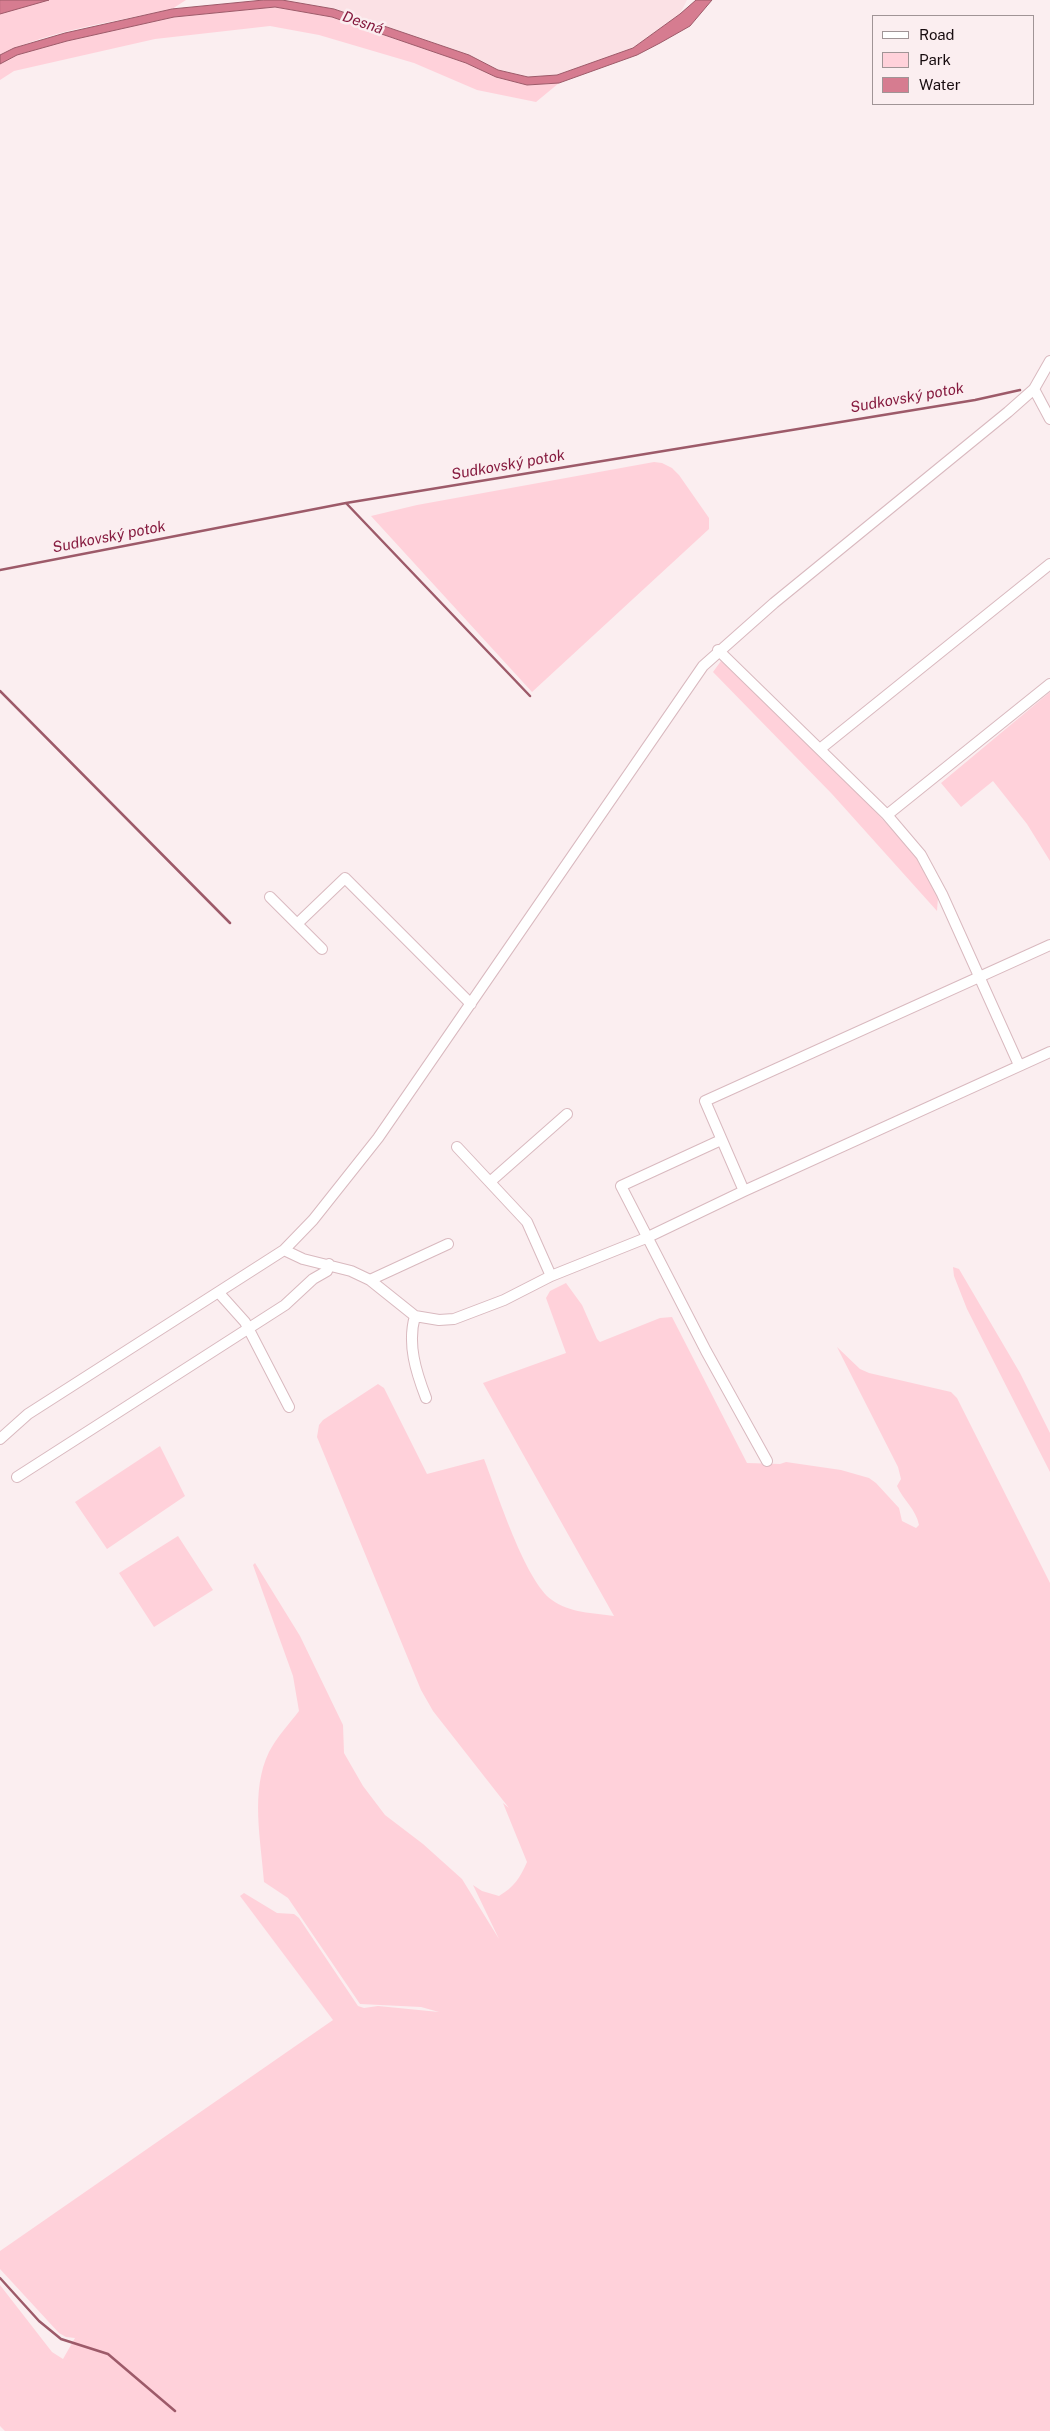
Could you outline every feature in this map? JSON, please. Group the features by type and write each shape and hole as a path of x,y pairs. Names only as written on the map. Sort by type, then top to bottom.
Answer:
{"street":[{"path":"0,1439 28,1414 284,1250 312,1220 378,1138 703,666 718,650 1034,389 1050,361"},
{"path":"1034,389 1050,419"},
{"path":"820,749 1050,564"},
{"path":"718,650 887,815 921,855 942,894 1019,1065"},
{"path":"887,815 1050,684"},
{"path":"298,924 345,878 471,1004"},
{"path":"270,897 322,949"},
{"path":"744,1191 705,1102 1050,945"},
{"path":"284,1250 303,1259 329,1264 370,1280 414,1316 439,1320 454,1319 504,1300 551,1276 646,1238 744,1191 1050,1052"},
{"path":"491,1181 567,1114"},
{"path":"721,1140 621,1186 646,1238 767,1461"},
{"path":"458,1147 527,1222 551,1276"},
{"path":"370,1280 448,1244"},
{"path":"17,1477 286,1305 314,1279 326,1271 329,1264"},
{"path":"219,1293 239,1314 249,1328 289,1407"},
{"path":"414,1316 410,1330 412,1348 417,1375 426,1398"}],"shaded area":[{"path":"282,0 687,0 680,14 633,48 557,75 528,77 498,70 469,55 334,9"}],"green space":[{"path":"0,0 186,0 172,9 63,32 20,46 0,55"},
{"path":"275,7 332,17 466,63 496,77 527,85 559,83 536,102 477,90 414,63 319,35 270,26 155,39 14,71 0,80 0,64 17,55 67,41 174,17"},
{"path":"654,462 662,463 672,468 679,475 709,518 709,529 532,692 371,516 417,505"},
{"path":"721,661 843,777 915,854 938,897 937,911 832,794 713,672"},
{"path":"1050,692 1050,861 1027,824 993,781 961,807 941,783"},
{"path":"953,1267 959,1269 1020,1373 1050,1433 1050,1472 967,1309 954,1276"},
{"path":"566,1283 582,1305 600,1342 660,1318 672,1317 747,1463 780,1464 786,1462 841,1470 869,1478 899,1508 902,1521 916,1528 919,1525 915,1514 897,1486 901,1479 898,1467 837,1347 860,1369 869,1373 951,1392 957,1398 1050,1583 1050,2431 5,2431 0,2426 0,2285 52,2352 63,2359 75,2338 66,2337 59,2333 0,2269 0,2251 333,2020 240,1896 244,1893 277,1913 294,1914 299,1918 358,2006 364,2008 378,2006 439,2012 421,2007 360,2004 288,1898 264,1882 258,1816 258,1799 263,1767 269,1752 279,1736 299,1711 293,1676 253,1565 255,1563 300,1636 343,1725 344,1753 363,1786 385,1815 423,1844 462,1879 499,1939 473,1885 482,1891 499,1896 513,1886 527,1862 503,1803 509,1808 433,1711 421,1690 317,1437 319,1425 323,1420 378,1384 384,1388 427,1474 484,1459 522,1556 542,1590 552,1600 566,1608 614,1616 483,1383 566,1353 546,1298 550,1291"},
{"path":"160,1446 185,1496 107,1549 75,1502"},
{"path":"178,1536 213,1590 154,1627 119,1573"}],"water":[{"path":"0,0 49,0 0,14"},
{"name":"Desná","path":"282,0 334,9 469,55 498,70 528,77 557,75 633,48 696,0 712,0 690,26 660,43 637,55 559,83 527,85 496,77 466,63 332,17 275,7 174,17 67,41 17,55 0,64 0,55 14,48 65,33 172,9"}],"waterway":[{"name":"Sudkovský potok","path":"0,570 346,503 975,400 1020,390"},
{"path":"346,503 530,696"},
{"path":"0,691 230,923"},
{"path":"0,2278 39,2321 61,2339 108,2354 175,2411"}]}
